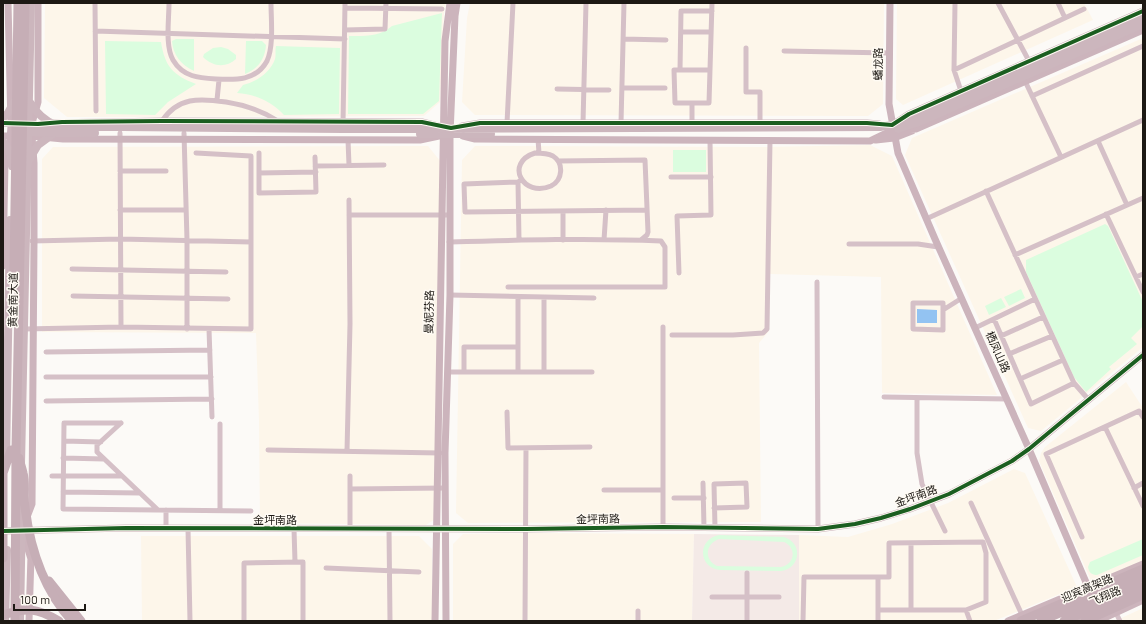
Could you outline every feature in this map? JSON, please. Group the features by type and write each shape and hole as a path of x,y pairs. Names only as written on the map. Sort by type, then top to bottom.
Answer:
{"highway":[{"path":"15,621 14,450 18,3"},
{"path":"9,621 25,3"},
{"path":"3,558 3,474 14,450"},
{"path":"14,450 24,474 24,504 27,523 39,565 55,598 72,621"},
{"path":"39,565 54,588 81,621"},
{"path":"1022,618 1143,569"},
{"name":"迎宾高架路","path":"1041,621 1143,577"},
{"name":"迎宾高架路","path":"1064,621 1143,587"},
{"path":"1085,621 1143,593"},
{"path":"3,615 22,610 32,610 45,613 59,621"}],"main road":[{"name":"黄金南大道","path":"5,621 5,477 14,3"},
{"name":"黄金南大道","path":"20,621 24,330 30,241 28,166 30,130 29,101 31,3"},
{"path":"893,128 1143,17"},
{"path":"29,101 35,111 57,130 120,136 446,131 869,134 926,119 1143,24"},
{"path":"14,34 30,34"},
{"path":"3,118 12,105"},
{"path":"11,130 343,125 446,131"},
{"path":"28,166 33,152 38,145 57,130"},
{"path":"6,145 11,154 12,166"},
{"name":"飞翔路","path":"1030,621 1143,573"},
{"name":"飞翔路","path":"1076,621 1143,593"}],"street":[{"path":"8,3 12,105"},
{"path":"29,621 32,504 33,329 30,241 33,152 30,130 38,102 38,3"},
{"path":"95,3 96,111"},
{"path":"169,3 170,52 173,60 179,68 196,78 219,80 239,80 257,72 264,65 268,57 270,47 271,3"},
{"name":"曼妮芬路","path":"446,621 445,488 441,453 446,215 445,41 450,3"},
{"name":"曼妮芬路","path":"446,131 457,3"},
{"path":"507,123 513,3"},
{"path":"583,123 586,3"},
{"path":"621,123 624,3"},
{"path":"710,70 674,70 675,103 710,103 712,3"},
{"name":"蟠龙路","path":"890,3 889,104 893,128"},
{"path":"955,3 954,70 961,91"},
{"path":"998,3 1029,61"},
{"path":"1058,3 1065,18"},
{"path":"343,125 345,6 418,6 442,9"},
{"path":"345,30 385,30 386,6"},
{"path":"954,70 1084,9"},
{"path":"680,70 681,10 712,10"},
{"path":"30,130 49,123 162,121 279,122 343,125 422,122 446,131 475,139 870,141 893,128 910,114 1143,11"},
{"path":"187,329 187,240 184,136 348,140 420,140 446,131 480,123 867,123 893,128 916,129 1143,30"},
{"path":"96,31 345,39"},
{"path":"681,32 711,32"},
{"path":"623,39 666,40"},
{"path":"1032,96 1143,46"},
{"path":"746,48 746,92 760,92 760,123"},
{"path":"784,51 889,53"},
{"path":"217,100 219,80"},
{"path":"1025,81 1061,157"},
{"path":"622,88 665,88"},
{"path":"557,89 609,90"},
{"path":"162,121 172,109 186,101 201,99 217,100 250,107 265,113 279,122"},
{"path":"692,103 692,123"},
{"path":"926,219 1143,120"},
{"path":"3,123 11,130"},
{"path":"3,126 11,130"},
{"name":"栖凤山路","path":"893,128 898,153 903,166 1030,450 1088,587"},
{"path":"3,132 11,130"},
{"path":"3,266 6,145 11,130"},
{"path":"30,130 47,137 63,139 120,136 121,327"},
{"path":"538,139 539,153"},
{"path":"348,140 350,165"},
{"path":"679,273 677,216 711,215 710,140"},
{"path":"672,335 733,335 763,332 767,329 770,140"},
{"path":"1098,140 1127,205"},
{"path":"24,330 121,327 251,329 251,156 196,153"},
{"path":"259,153 259,192 316,192 315,157"},
{"path":"520,240 519,211 520,181 519,171 522,161 526,157 539,153 551,155 558,161 561,169 560,175 557,181 552,185 533,188 520,181 464,184 465,212 519,211 563,211 606,210 647,210"},
{"path":"558,161 645,160 648,232 646,236 640,240"},
{"path":"315,166 384,165"},
{"path":"120,171 166,171"},
{"path":"259,173 316,172"},
{"path":"671,177 711,177"},
{"path":"986,191 1074,384 1088,399"},
{"path":"1015,255 1143,198"},
{"path":"347,451 350,324 349,200"},
{"path":"120,210 186,210"},
{"path":"604,240 606,210"},
{"path":"563,211 563,240"},
{"path":"1106,214 1143,292"},
{"path":"349,215 446,215"},
{"name":"曼妮芬路","path":"435,621 437,488 448,372 450,295 449,242 446,215"},
{"path":"30,241 120,239 251,242"},
{"path":"449,242 520,240 640,240 661,241 665,247 665,287 508,287"},
{"path":"849,244 918,244 938,247"},
{"path":"72,269 226,272"},
{"path":"1136,277 1143,274"},
{"path":"817,282 818,529"},
{"path":"450,295 594,298"},
{"path":"73,296 228,299"},
{"path":"518,297 518,371"},
{"path":"544,297 544,371"},
{"path":"943,310 962,298"},
{"path":"975,328 1035,299"},
{"path":"913,303 943,304 943,310 943,330 913,329 913,303"},
{"path":"1001,336 1043,317"},
{"path":"994,319 1031,404 1074,384"},
{"path":"663,327 664,527"},
{"path":"209,329 212,417"},
{"path":"1009,354 1052,336"},
{"path":"464,371 464,347 518,347"},
{"path":"46,352 210,350"},
{"name":"金坪南路","path":"5,531 166,528 526,529 664,527 818,529 855,524 882,518 949,494 1012,461 1030,450 1088,399 1143,355"},
{"path":"1020,379 1063,360"},
{"path":"448,372 592,372"},
{"path":"46,377 211,377"},
{"path":"884,397 1007,399"},
{"path":"917,398 917,452 922,484 945,531"},
{"path":"46,401 212,399"},
{"path":"1082,537 1046,454 1139,411 1143,417"},
{"path":"507,412 508,448 590,447"},
{"path":"158,510 97,452 97,445 121,423 64,424 63,509 251,511"},
{"path":"220,424 220,510"},
{"path":"1105,427 1143,506"},
{"path":"64,441 101,442"},
{"path":"525,621 526,448"},
{"path":"268,450 441,453"},
{"path":"63,458 104,459"},
{"path":"52,476 122,476"},
{"path":"350,476 350,529"},
{"path":"703,483 704,528"},
{"path":"1134,488 1143,483"},
{"path":"714,508 747,507 746,484 714,484 714,508 715,528"},
{"path":"350,489 445,488"},
{"path":"604,490 663,490"},
{"path":"63,492 140,493"},
{"path":"674,498 704,498"},
{"path":"971,503 1022,618"},
{"path":"30,559 22,531 32,504"},
{"path":"166,510 166,528"},
{"path":"3,514 5,531 3,549"},
{"path":"188,529 190,621"},
{"path":"294,529 295,562"},
{"path":"389,529 390,621"},
{"path":"803,621 804,577 889,578 889,543 983,542 986,552 986,602 966,610 878,610"},
{"path":"911,543 911,610"},
{"path":"244,621 244,563 295,562 303,562 303,621"},
{"path":"1008,621 1022,618 1088,587 1143,564"},
{"path":"326,568 419,572"},
{"path":"747,574 747,621"},
{"path":"878,578 878,621"},
{"path":"712,597 779,597"},
{"path":"1098,621 1143,600"},
{"path":"966,610 970,621"},
{"path":"638,611 638,621"},
{"path":"1116,613 1120,621"}],"shaded area":[{"path":"45,3 446,3 444,13 440,102 424,116 67,117 44,98"},
{"path":"470,3 884,3 883,104 868,116 475,115 462,102 467,18"},
{"path":"897,3 1084,3 1093,20 903,105 896,99"},
{"path":"1143,38 1143,347 1041,431 1028,428 905,155 912,138"},
{"path":"870,145 892,156 997,395 882,393 881,277 770,274 769,331 759,343 761,522 468,523 456,513 462,160 475,146 764,147"},
{"path":"428,146 441,162 435,519 426,525 260,523 256,333 42,332 42,159 53,147"},
{"path":"1126,382 1143,408 1143,561 1092,583 1039,461 1041,453 1045,447"},
{"path":"1014,469 1025,473 1077,587 994,621 799,621 799,535 848,537 892,524 948,503"},
{"path":"463,534 694,534 692,621 453,621 453,544"},
{"path":"694,534 799,535 799,621 692,621"},
{"path":"141,536 419,536 432,549 432,621 142,621"},
{"path":"1143,608 1143,621 1115,621"}],"green space":[{"path":"442,13 439,101 423,114 348,114 349,36 366,36 377,34 392,26"},
{"path":"176,39 194,39 194,71 185,66 178,59 174,51 172,41"},
{"path":"105,41 161,42 165,58 171,69 181,77 196,84 168,102 155,115 106,114"},
{"path":"246,41 262,41 266,45 264,55 260,63 250,72 245,74"},
{"path":"276,46 340,48 339,114 284,115 274,106 257,97 237,93 243,85 253,82 270,69 275,59"},
{"path":"221,47 228,49 236,55 236,59 228,64 220,65 211,63 203,57 204,54 213,48"},
{"path":"673,150 706,150 706,172 673,172"},
{"path":"1105,224 1108,226 1143,302 1143,326 1131,338 1137,344 1109,367 1111,369 1086,392 1074,377 1026,272 1026,260"},
{"path":"1021,289 1025,298 1009,306 1004,297"},
{"path":"1001,298 1006,307 989,315 985,306"},
{"path":"719,535 784,537 794,544 797,550 796,561 788,569 781,571 720,570 707,564 704,559 704,547 712,538","holes":["719,539 784,542 791,548 793,556 789,563 781,567 717,566 708,556 711,544"]},
{"path":"1143,539 1143,555 1097,575 1092,574 1089,571 1088,567 1090,562"}],"water":[{"path":"917,309 937,310 937,323 917,323"}],"cycle path":[{"path":"3,123 38,124 62,122 162,121 422,122 451,128 480,123 867,123 892,125 909,114 1143,11"},
{"path":"3,531 126,528 526,529 663,527 818,529 855,524 910,509 949,494 1012,461 1029,449 1143,355"}]}
